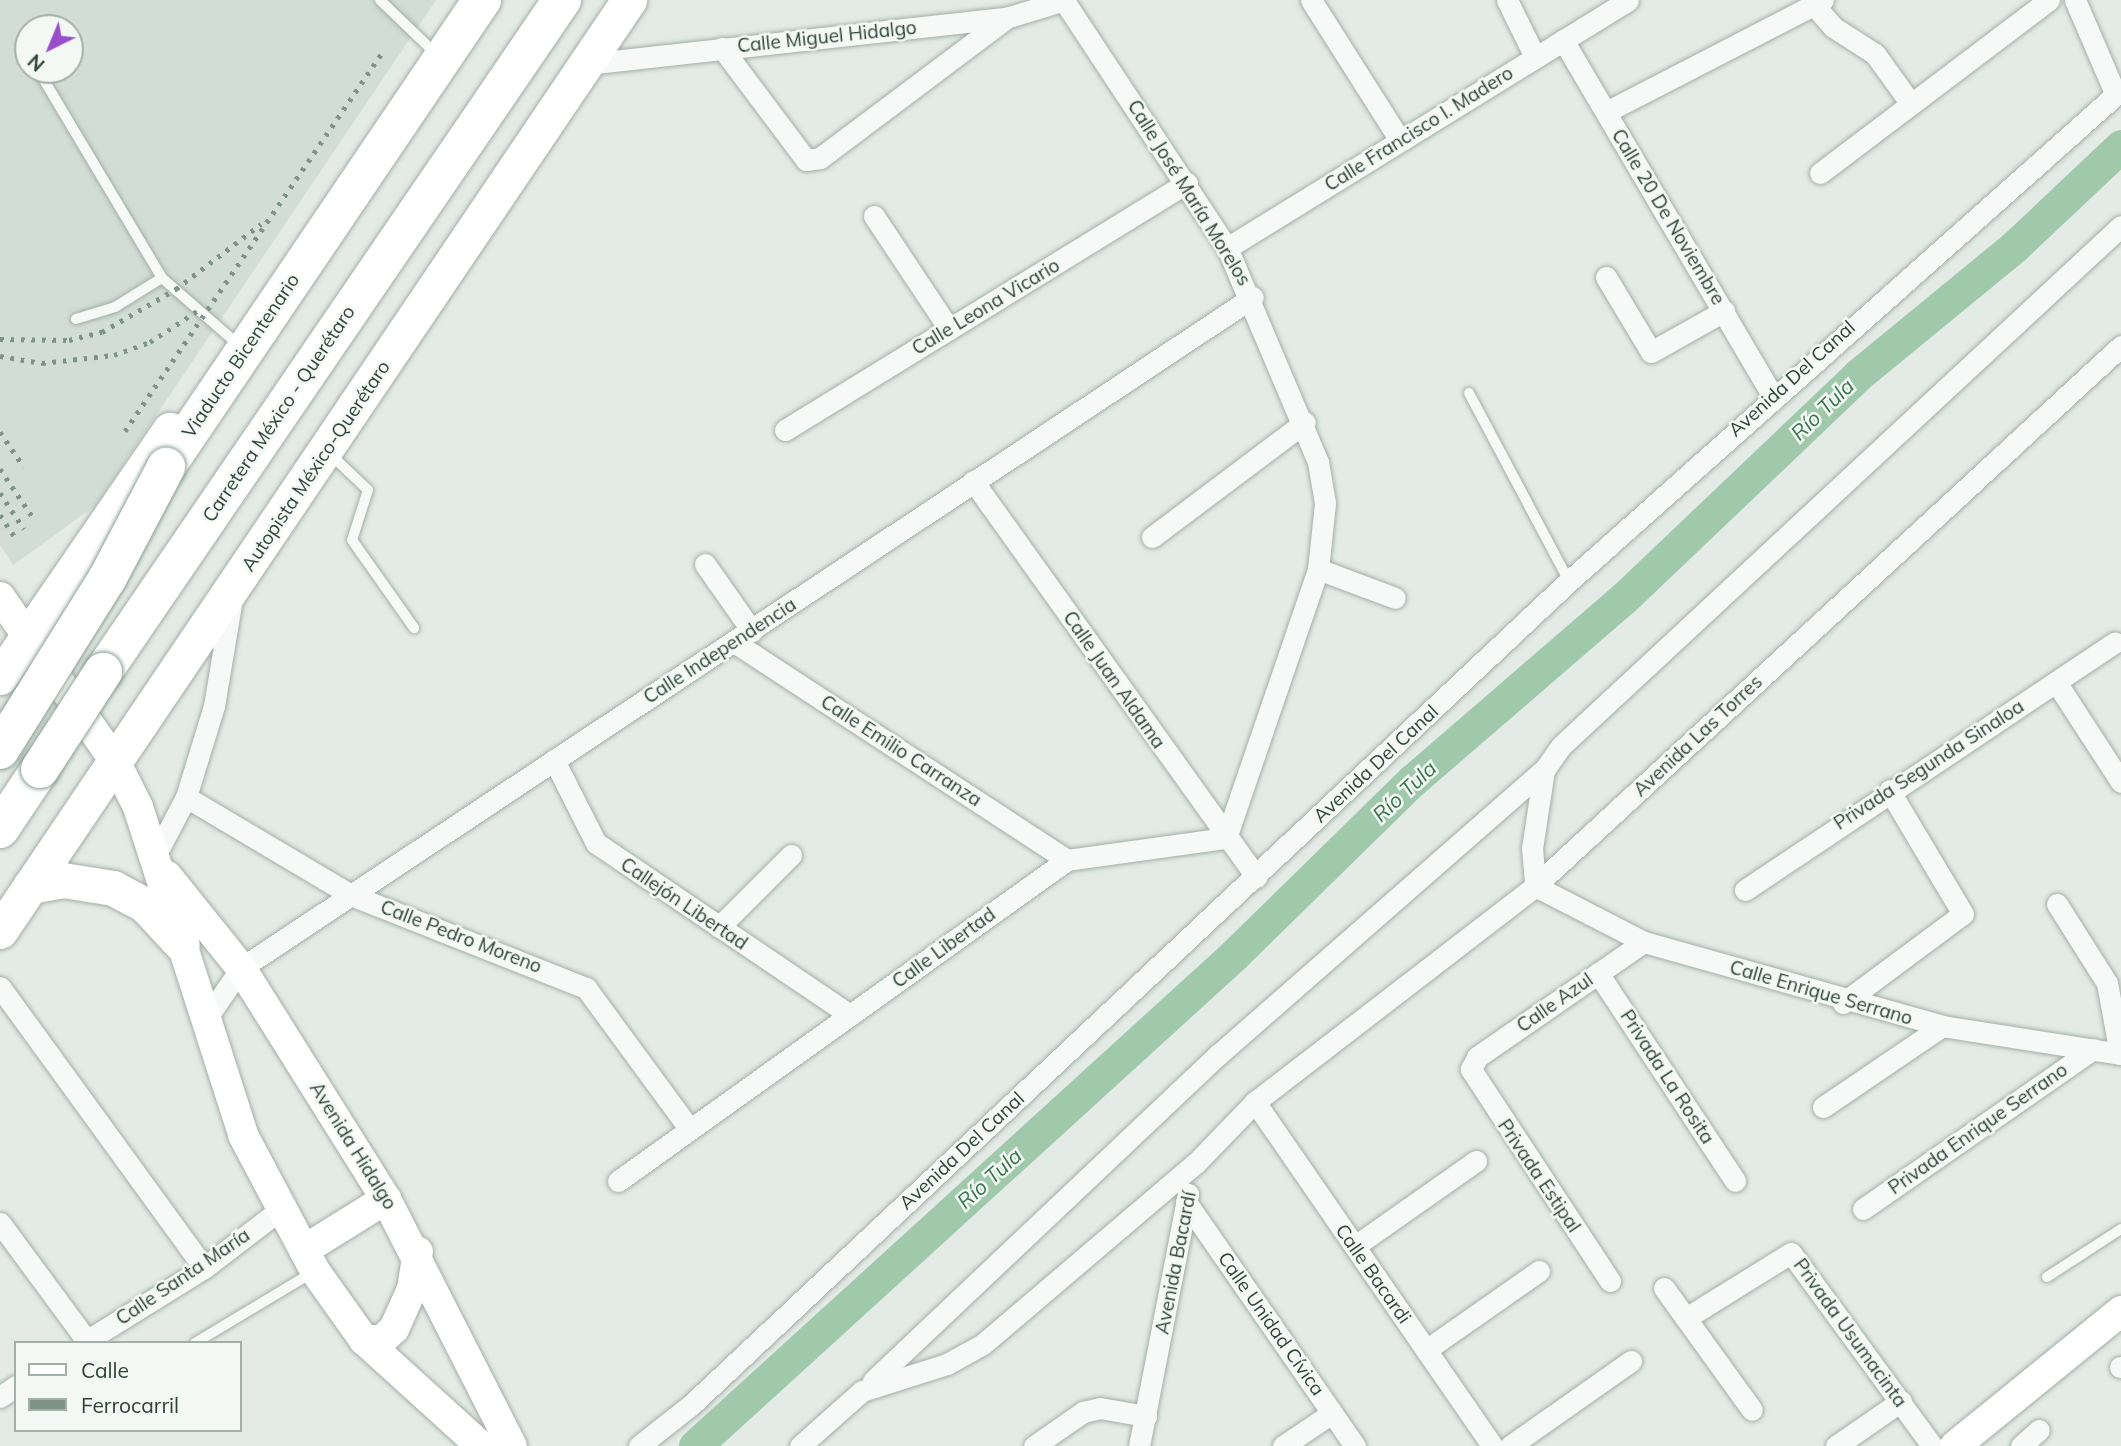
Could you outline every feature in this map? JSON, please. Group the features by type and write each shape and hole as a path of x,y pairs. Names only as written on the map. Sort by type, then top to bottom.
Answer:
{"highway":[{"name":"Viaducto Bicentenario","path":"0,712 482,0"},
{"name":"Carretera México - Querétaro","path":"93,666 530,0"},
{"name":"Carretera México - Querétaro","path":"0,829 15,764 93,666 562,0"},
{"path":"15,764 166,467"}],"main road":[{"path":"0,677 465,0"},
{"name":"Autopista México-Querétaro","path":"0,931 629,0"},
{"name":"Avenida Hidalgo","path":"0,597 115,761 158,860 204,1022 243,1135 310,1261 364,1339 481,1446"},
{"name":"Avenida Hidalgo","path":"158,860 241,968 418,1251 512,1446"},
{"path":"30,886 80,881 113,888 145,905 182,945"},
{"path":"310,1261 386,1199"},
{"path":"364,1339 382,1340 394,1329 412,1289 418,1251"},
{"path":"1955,1446 2121,1311"}],"street":[{"name":"Calle Miguel Hidalgo","path":"586,64 1006,18 1065,0"},
{"name":"Calle José María Morelos","path":"1065,0 1186,183 1227,248 1253,297 1305,422 1325,503 1318,569 1226,838"},
{"path":"1311,0 1400,140"},
{"path":"1507,0 1535,57"},
{"path":"1820,173 2049,0"},
{"path":"2075,0 2119,92"},
{"path":"1606,112 1819,2 1883,63 1911,104"},
{"name":"Calle Francisco I. Madero","path":"1227,248 1563,40 1616,3"},
{"path":"722,48 806,160 820,158 1006,18"},
{"name":"Calle 20 De Noviembre","path":"1563,40 1772,395"},
{"name":"Avenida Del Canal","path":"639,1446 1256,877 1569,580 1772,395 2119,92"},
{"name":"Calle Leona Vicario","path":"785,430 1186,183"},
{"path":"874,216 949,329"},
{"path":"800,1446 862,1391 1218,1055 1544,770 1581,727 2121,226"},
{"path":"1606,277 1651,352 1724,311"},
{"name":"Calle Independencia","path":"204,1022 241,968 1253,297"},
{"name":"Avenida Las Torres","path":"1255,1101 1535,887 2121,345"},
{"path":"1152,537 1305,422"},
{"name":"Calle Juan Aldama","path":"973,481 1256,877"},
{"name":"Calle Emilio Carranza","path":"705,564 743,636 1067,860"},
{"path":"1318,569 1395,597"},
{"path":"158,860 186,797 214,706 234,588"},
{"name":"Privada Segunda Sinaloa","path":"1745,890 1889,790 2115,642"},
{"path":"2056,682 2121,782"},
{"name":"Callejón Libertad","path":"554,760 596,843 850,1015"},
{"path":"1535,887 1532,848 1544,770"},
{"path":"1843,1003 1963,914 1889,790"},
{"name":"Calle Pedro Moreno","path":"186,797 351,895 586,988 689,1128"},
{"name":"Calle Libertad","path":"618,1181 1067,860 1226,838"},
{"path":"719,928 791,855"},
{"name":"Calle Enrique Serrano","path":"1535,887 1644,942 1843,1003 1942,1026 2120,1054"},
{"path":"2057,904 2107,983 2120,1054"},
{"name":"Calle Azul","path":"1471,1069 1477,1058 1644,942"},
{"name":"Privada La Rosita","path":"1598,973 1735,1181"},
{"path":"0,987 204,1268"},
{"path":"1823,1107 1942,1026"},
{"name":"Privada Enrique Serrano","path":"1863,1209 2093,1049"},
{"name":"Privada Estipal","path":"1471,1069 1610,1281"},
{"name":"Avenida Bacardí","path":"1139,1446 1186,1202 1196,1163 1255,1101"},
{"name":"Calle Bacardi","path":"1255,1101 1492,1446"},
{"path":"1355,1247 1476,1161"},
{"path":"862,1391 947,1364 983,1344 1196,1163"},
{"name":"Calle Unidad Cívica","path":"1186,1202 1355,1446"},
{"name":"Calle Santa María","path":"88,1341 204,1268 281,1209"},
{"path":"0,1223 85,1341"},
{"name":"Privada Usumacinta","path":"1686,1318 1791,1253 1932,1446"},
{"path":"1426,1350 1539,1271"},
{"path":"1664,1289 1752,1410"},
{"path":"1510,1446 1631,1361"},
{"path":"1836,1446 1900,1401"},
{"path":"1034,1446 1083,1412 1100,1408 1146,1416"},
{"path":"1283,1446 1332,1413"},
{"path":"2021,1446 2039,1430"}],"lane":[{"path":"380,0 431,49"},
{"path":"46,84 162,278 233,340"},
{"path":"76,319 115,307 162,278"},
{"path":"1469,393 1569,580"},
{"path":"326,451 368,490 352,540 414,628"},
{"path":"2047,1277 2121,1229"},
{"path":"198,1341 310,1261"}],"shaded area":[{"path":"0,0 436,0 95,506 13,565 0,545"}],"waterway":[{"name":"Río Tula","path":"695,1446 1234,955 1413,780 1623,599 1858,375 2015,246 2121,146"}],"railway":[{"path":"125,431 383,51"},
{"path":"0,339 69,340 102,332 176,289 261,224"},
{"path":"0,356 42,363 114,355 150,342 200,309"},
{"path":"0,432 24,467"},
{"path":"0,469 34,519"},
{"path":"0,493 24,529"},
{"path":"0,515 14,536"}]}
